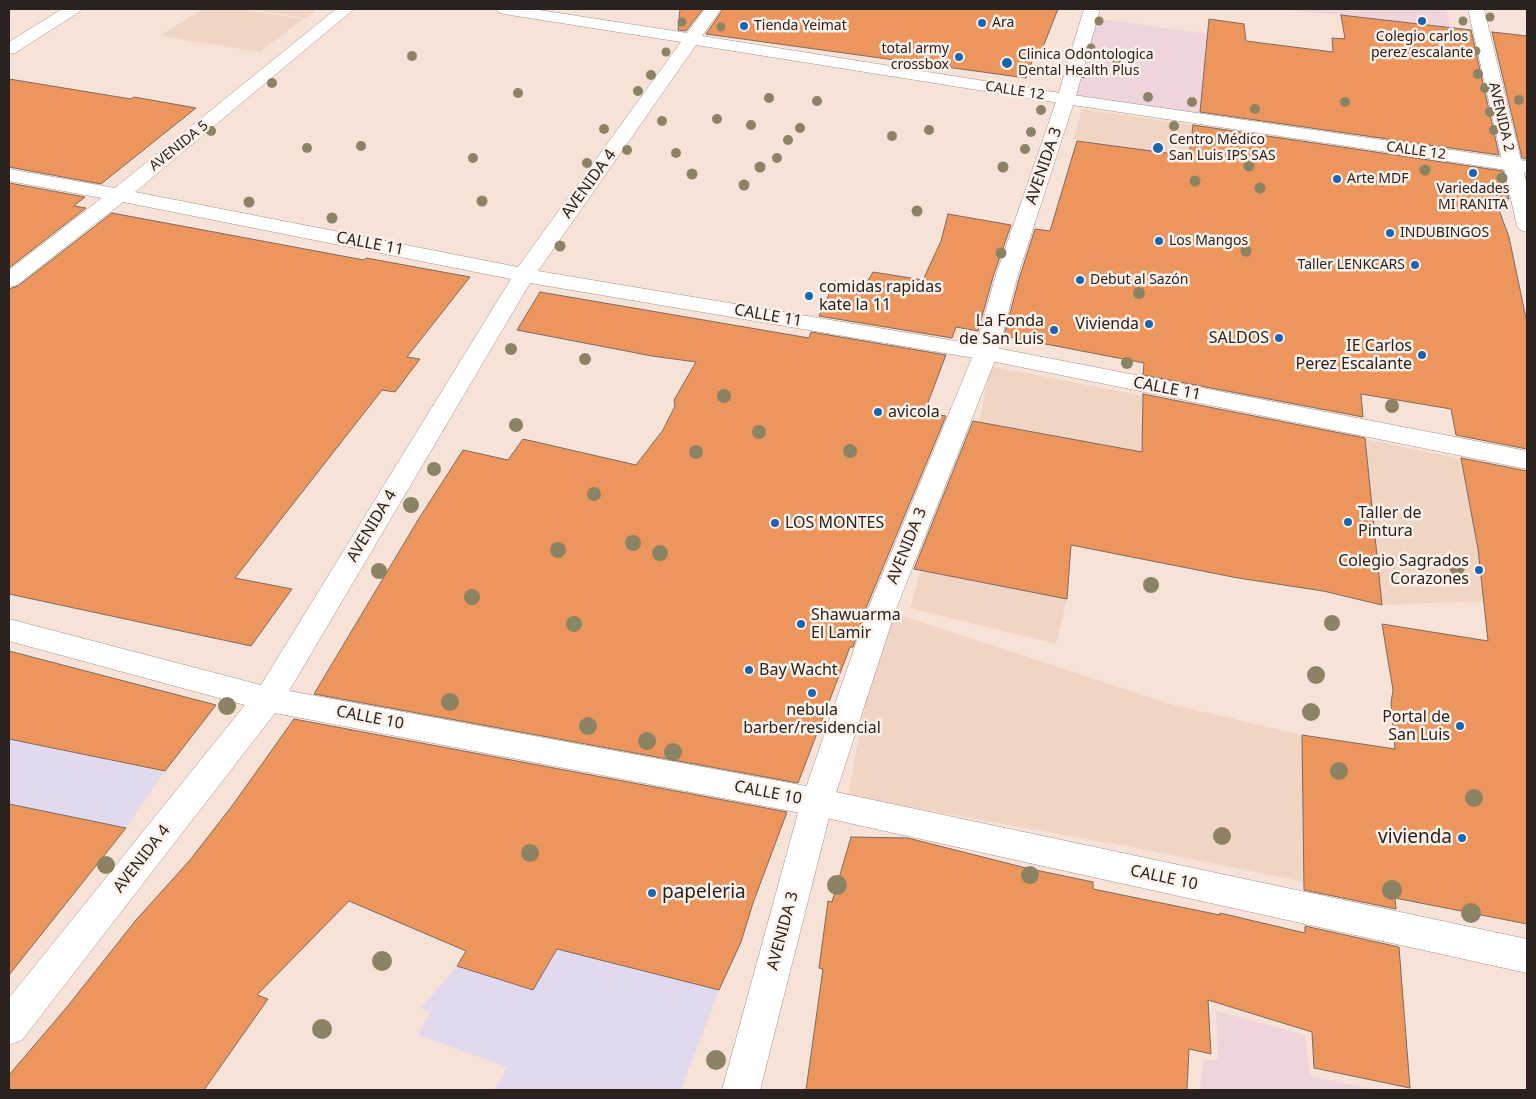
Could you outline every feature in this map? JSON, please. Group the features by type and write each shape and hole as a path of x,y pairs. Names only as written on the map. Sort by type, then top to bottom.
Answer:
{"street":[{"path":"9,49 72,9"},
{"name":"AVENIDA 5","path":"9,280 119,195 346,9"},
{"name":"CALLE 12","path":"504,9 1066,99 1519,166"},
{"name":"AVENIDA 4","path":"9,1027 268,699 524,275 713,9"},
{"name":"AVENIDA 3","path":"742,1090 817,802 882,608 986,353 1006,278 1066,99 1092,9"},
{"name":"AVENIDA 2","path":"1476,9 1519,166 1527,226"},
{"name":"CALLE 11","path":"9,175 524,275 986,353 1527,460"},
{"name":"CALLE 10","path":"9,630 268,699 817,802 1527,956"}],"shaded area":[{"path":"202,9 240,9 303,19 259,52 160,36"},
{"path":"249,9 317,9 305,18"},
{"name":"Colegio carlos perez escalante","path":"1275,9 1446,9 1450,27 1341,15"},
{"path":"1095,18 1207,34 1200,115 1070,95"},
{"path":"1082,109 1193,125 1187,164 1168,154 1073,140"},
{"path":"991,366 1143,396 1142,452 979,422"},
{"path":"1365,439 1461,459 1478,549 1484,601 1382,605"},
{"path":"921,570 1067,599 1056,644 910,608"},
{"path":"882,609 1170,704 1302,735 1304,882 1136,848 848,796"},
{"path":"9,738 164,772 126,828 9,804"},
{"path":"557,949 719,990 681,1090 495,1090 507,1067 418,1035 431,1012 421,1008 457,966 533,990"},
{"path":"1216,1011 1305,1035 1310,1076 1379,1090 1200,1090 1203,1059 1218,1061"}],"building":[{"path":"680,9 703,9 686,31 678,30"},
{"path":"723,9 1058,9 1039,57 1034,56 1026,78 706,34"},
{"path":"1341,15 1471,30 1499,155 1200,112 1209,19 1244,24 1246,41 1333,52 1332,38 1345,39"},
{"path":"1492,32 1527,36 1527,159 1522,158"},
{"path":"9,79 196,108 101,184 9,167"},
{"path":"1193,125 1503,171 1509,199 1493,194 1509,237 1527,323 1527,449 1456,435 1451,409 1361,394 1363,417 1143,375 1144,363 1004,336 1035,229 1050,231 1077,141 1189,156"},
{"path":"9,183 85,197 74,206 86,208 9,268"},
{"path":"112,213 364,260 366,258 470,277 407,357 420,359 395,392 382,390 235,578 292,589 251,646 9,594 9,289 18,286"},
{"path":"948,214 1011,225 993,277 978,331 956,327 952,338 819,316 835,281 864,287 873,272 923,280 941,241"},
{"path":"540,292 809,338 811,332 946,355 924,413 946,416 866,608 853,647 850,647 798,783 314,694 418,520 463,450 508,460 523,439 636,465 663,430 675,406 674,400 696,362 652,356 517,330"},
{"path":"1143,394 1365,438 1382,605 1323,591 1238,578 1071,545 1067,599 914,569 973,421 1142,452"},
{"path":"1461,458 1527,471 1527,924 1395,898 1396,909 1304,890 1302,735 1395,749 1391,703 1393,690 1382,624 1488,641 1478,549"},
{"path":"9,651 216,705 165,771 9,739"},
{"path":"294,719 787,812 753,903 741,942 719,990 557,949 533,990 457,966 466,951 349,901 257,995 268,999 204,1090 9,1090 9,1075 67,1007 136,920 190,860 232,806"},
{"path":"9,804 126,828 9,975"},
{"path":"851,837 908,838 1026,868 1093,882 1093,889 1220,915 1220,913 1305,933 1305,926 1399,947 1410,1088 1314,1068 1312,1032 1208,1000 1211,1054 1189,1049 1187,1090 806,1090 823,969 819,968 828,901 832,902"}],"place":[{"name":"Colegio carlos perez escalante","path":"1422,21"},
{"name":"Ara","path":"982,23"},
{"name":"Tienda Yeimat","path":"744,26"},
{"name":"total army crossbox","path":"959,57"},
{"name":"Clinica Odontologica Dental Health Plus","path":"1007,63"},
{"name":"Centro Médico San Luis IPS SAS","path":"1158,148"},
{"name":"Variedades MI RANITA","path":"1473,173"},
{"name":"Arte MDF","path":"1337,179"},
{"name":"INDUBINGOS","path":"1390,233"},
{"name":"Los Mangos","path":"1159,241"},
{"name":"Taller LENKCARS","path":"1415,265"},
{"name":"Debut al Sazón","path":"1080,280"},
{"name":"comidas rapidas kate la 11","path":"809,296"},
{"name":"Vivienda","path":"1149,324"},
{"name":"La Fonda de San Luis","path":"1054,330"},
{"name":"SALDOS","path":"1279,338"},
{"name":"IE Carlos Perez Escalante","path":"1422,355"},
{"name":"avicola","path":"878,412"},
{"name":"Taller de Pintura","path":"1348,522"},
{"name":"LOS MONTES","path":"775,523"},
{"name":"Colegio Sagrados Corazones","path":"1479,570"},
{"name":"Shawuarma El Lamir","path":"801,624"},
{"name":"Bay Wacht","path":"749,670"},
{"name":"nebula barber/residencial","path":"812,693"},
{"name":"Portal de San Luis","path":"1460,726"},
{"name":"vivienda","path":"1462,838"},
{"name":"papeleria","path":"652,893"}]}
